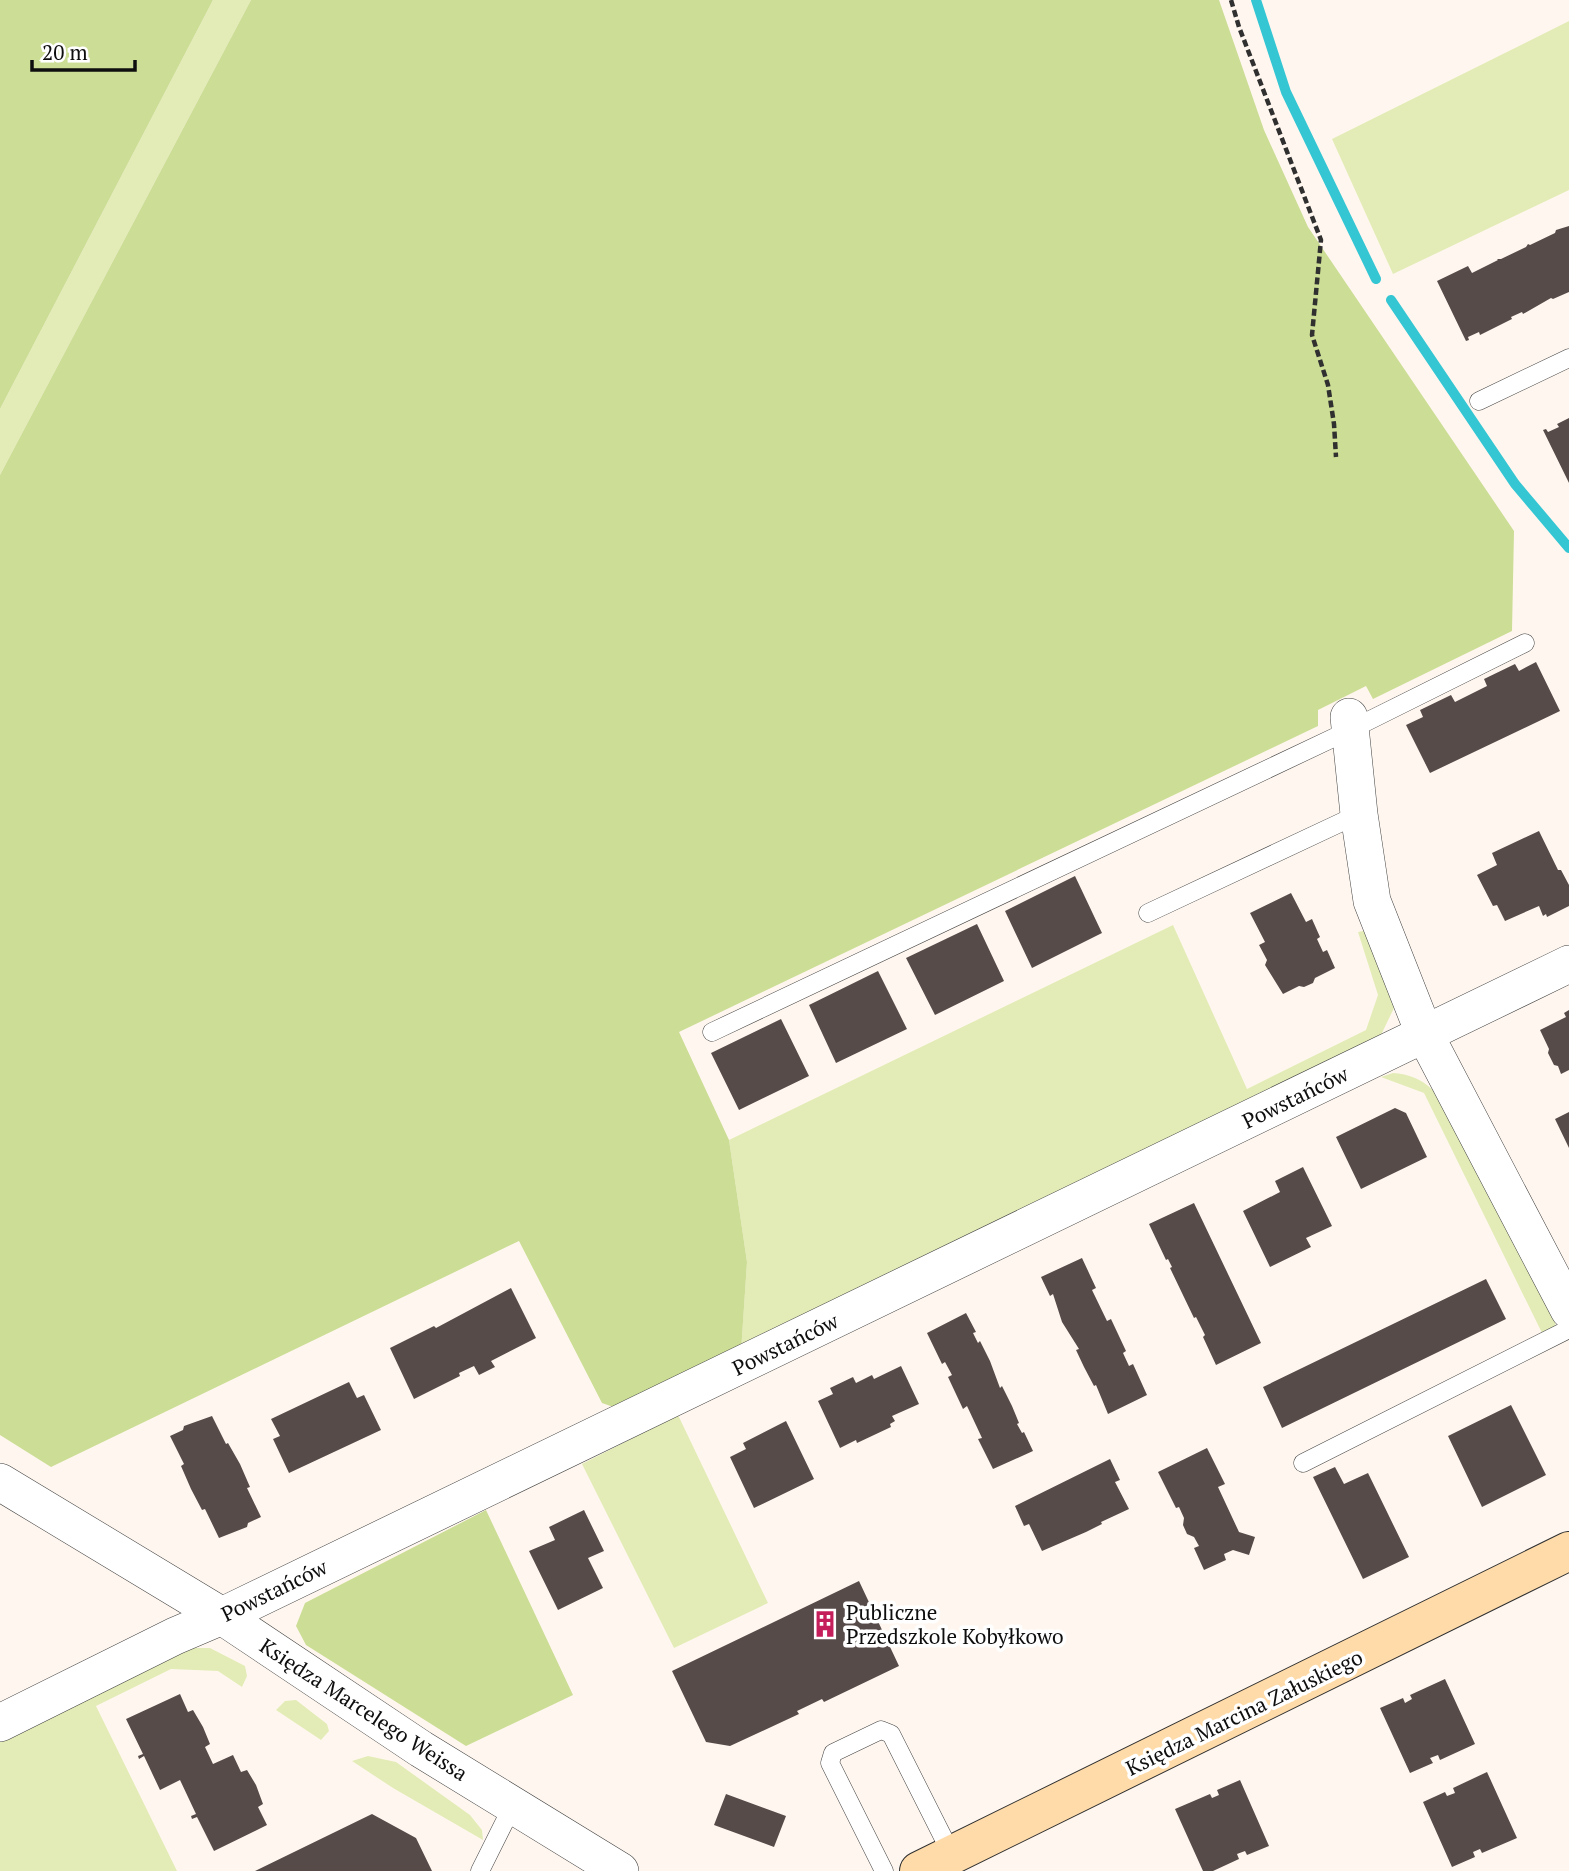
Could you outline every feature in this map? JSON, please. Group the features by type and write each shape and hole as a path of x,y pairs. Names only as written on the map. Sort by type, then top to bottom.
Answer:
{"street":[{"path":"1350,724 1359,814 1372,901 1424,1033 1569,1310"},
{"name":"Powstańców","path":"0,1723 175,1636 222,1616 1569,964"},
{"name":"Księdza Marcelego Weissa","path":"0,1482 222,1616 421,1749 621,1871"},
{"name":"Księdza Marcina Załuskiego","path":"935,1863 1569,1551"}],"lane":[{"path":"1479,401 1569,358"},
{"path":"712,1032 1350,724 1525,643"},
{"path":"1148,913 1359,814"},
{"path":"1303,1463 1569,1329"},
{"path":"884,1871 831,1763 833,1754 881,1730 891,1734 935,1863"},
{"path":"480,1871 513,1805"}],"path":[{"path":"1231,0 1321,240 1312,335 1328,385 1336,457"}],"green space":[{"path":"0,0 213,0 0,409"},
{"path":"213,0 251,0 0,475 0,409"},
{"path":"251,0 1219,0 1264,130 1308,227 1514,531 1512,631 1373,699 1366,686 1318,710 1318,726 679,1032 729,1140 747,1262 741,1352 622,1410 602,1403 519,1241 51,1467 0,1435 0,475"},
{"path":"1569,21 1569,190 1393,274 1332,139"},
{"path":"1173,925 1247,1089 1366,1030 1378,995 1358,932 1368,930 1394,996 1394,1008 1381,1035 741,1352 747,1262 729,1140"},
{"path":"1393,1073 1414,1078 1433,1090 1557,1314 1555,1326 1543,1335 1424,1093 1381,1077"},
{"path":"678,1415 768,1603 674,1648 582,1464"},
{"path":"486,1510 573,1695 466,1746 306,1645 296,1626 305,1603"},
{"path":"189,1648 210,1648 245,1666 247,1676 242,1687 218,1671 171,1669 96,1706 177,1871 0,1871 0,1739"},
{"path":"296,1700 327,1724 329,1731 321,1740 276,1710 285,1701"},
{"path":"368,1756 396,1762 470,1815 482,1830 483,1840 352,1761"}],"building":[{"path":"1569,226 1569,292 1511,317 1512,319 1480,335 1479,332 1468,337 1469,340 1466,341 1437,281 1468,266 1472,273"},
{"path":"1569,418 1569,483 1543,430 1548,432 1559,427 1557,424"},
{"path":"1536,662 1560,711 1430,773 1406,725 1423,717 1420,710 1451,695 1455,702 1487,686 1484,679 1515,664 1519,671"},
{"path":"1539,831 1558,870 1561,870 1569,885 1569,906 1547,917 1546,914 1543,916 1539,906 1505,921 1497,905 1493,906 1477,875 1497,865 1492,853"},
{"path":"1075,876 1102,933 1032,968 1005,911"},
{"path":"1291,893 1306,922 1312,919 1323,952 1327,950 1335,968 1315,978 1313,983 1283,994 1265,965 1267,960 1259,945 1265,942 1250,913"},
{"path":"977,924 1004,981 935,1015 906,958"},
{"path":"878,971 907,1029 836,1063 809,1005"},
{"path":"1569,1010 1569,1070 1561,1074 1548,1053 1549,1049 1540,1030 1566,1017 1564,1013"},
{"path":"781,1019 809,1076 739,1110 711,1053"},
{"path":"1395,1108 1406,1113 1427,1157 1361,1189 1336,1137"},
{"path":"1569,1112 1569,1148 1555,1119"},
{"path":"1303,1167 1332,1226 1306,1238 1311,1247 1270,1267 1243,1211 1280,1192 1275,1181"},
{"path":"1194,1203 1261,1343 1216,1365 1203,1337 1205,1335 1196,1317 1194,1318 1170,1268 1172,1267 1149,1224"},
{"path":"1082,1258 1096,1288 1092,1290 1107,1321 1111,1319 1126,1351 1123,1353 1129,1366 1133,1364 1147,1395 1108,1414 1096,1385 1094,1386 1076,1350 1079,1349 1062,1322 1053,1294 1050,1296 1041,1277"},
{"path":"1486,1279 1506,1319 1282,1428 1263,1387"},
{"path":"511,1288 536,1338 491,1361 495,1367 479,1375 474,1366 414,1399 390,1348 434,1326 436,1328"},
{"path":"966,1313 1000,1388 1002,1386 1012,1406 1019,1423 1017,1424 1033,1451 993,1469 978,1439 982,1438 967,1406 963,1409 948,1377 952,1375 945,1362 942,1364 927,1333"},
{"path":"901,1366 919,1404 892,1416 895,1421 890,1424 891,1427 840,1448 818,1401 833,1394 830,1388 853,1377 856,1383 872,1375 874,1379"},
{"path":"349,1382 357,1398 364,1395 381,1430 289,1473 273,1439 280,1436 271,1419"},
{"path":"1511,1405 1546,1475 1482,1507 1448,1436"},
{"path":"212,1416 240,1464 250,1487 247,1488 261,1517 248,1523 247,1527 219,1538 205,1509 202,1510 191,1489 181,1466 184,1464 170,1436 183,1430 184,1426"},
{"path":"786,1421 814,1479 754,1508 730,1457 746,1449 743,1443"},
{"path":"1207,1448 1225,1484 1218,1487 1239,1532 1255,1537 1249,1555 1233,1550 1224,1554 1226,1560 1204,1570 1194,1548 1199,1546 1194,1537 1187,1534 1179,1507 1176,1508 1158,1472"},
{"path":"1110,1459 1120,1480 1115,1482 1129,1509 1042,1551 1029,1524 1024,1526 1015,1506"},
{"path":"1335,1467 1344,1484 1368,1473 1409,1557 1363,1579 1313,1477"},
{"path":"584,1510 604,1551 588,1558 603,1588 558,1610 529,1551 555,1540 549,1527"},
{"name":"Publiczne Przedszkole Kobyłkowo","path":"859,1581 899,1666 824,1702 822,1699 797,1711 799,1714 730,1746 706,1742 672,1671"},
{"path":"1445,1679 1475,1744 1440,1760 1438,1755 1430,1758 1433,1763 1410,1773 1380,1708 1403,1698 1405,1703 1412,1699 1410,1695"},
{"path":"180,1694 188,1712 193,1710 203,1727 210,1744 205,1747 213,1764 233,1755 241,1772 247,1770 263,1804 258,1807 267,1825 214,1851 197,1817 192,1819 191,1816 196,1814 180,1780 160,1790 144,1756 139,1759 138,1756 143,1754 126,1719"},
{"path":"1487,1772 1517,1838 1482,1853 1480,1849 1473,1852 1475,1857 1452,1867 1423,1802 1445,1792 1447,1796 1455,1793 1453,1788"},
{"path":"1240,1780 1269,1846 1247,1855 1245,1851 1237,1854 1239,1859 1213,1871 1203,1871 1175,1809 1210,1794 1212,1798 1219,1795 1217,1790"},
{"path":"726,1794 786,1816 774,1847 714,1825"},
{"path":"372,1814 416,1838 432,1871 255,1871"}],"waterway":[{"path":"1256,0 1286,92 1376,279"},
{"path":"1391,300 1515,484 1569,548"}],"place":[{"name":"Publiczne Przedszkole Kobyłkowo","path":"825,1624"}]}
